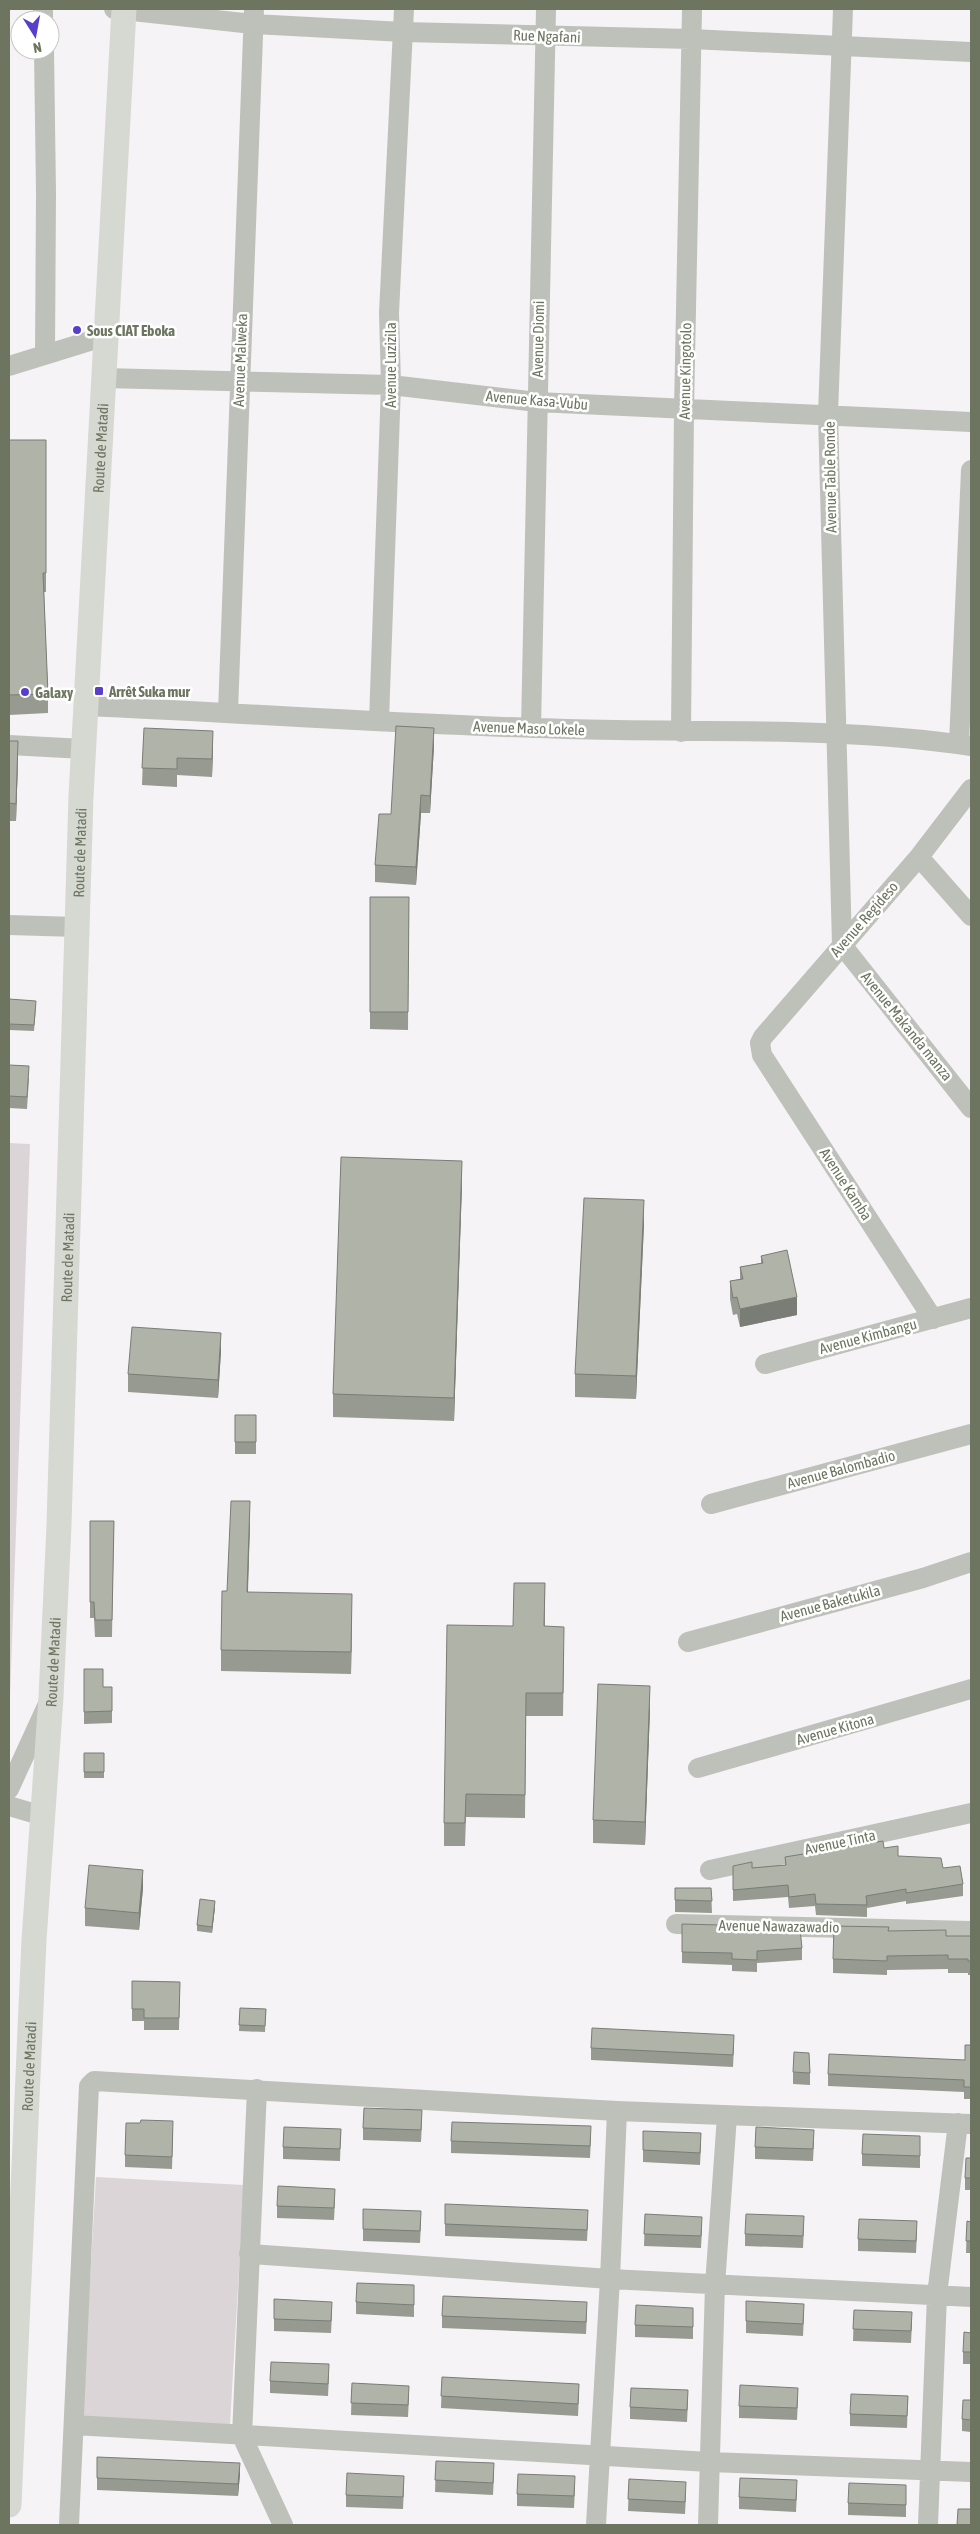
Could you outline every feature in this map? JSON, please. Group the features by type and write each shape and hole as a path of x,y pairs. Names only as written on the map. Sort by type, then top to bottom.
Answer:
{"main road":[{"name":"Route de Matadi","path":"9,2506 34,1940 51,1697 59,1525 84,749 88,706 121,9"}],"street":[{"name":"Rue Ngafani","path":"121,9 254,16 403,32 691,39 971,52"},
{"name":"Avenue Luzizila","path":"379,721 391,385 389,313 404,9"},
{"name":"Avenue Diomi","path":"531,728 546,9"},
{"name":"Avenue Kingotolo","path":"681,732 684,410 692,9"},
{"name":"Avenue Table Ronde","path":"842,945 828,414 843,9"},
{"name":"Avenue Malweka","path":"228,712 254,16"},
{"path":"44,60 45,355"},
{"path":"9,366 106,336"},
{"name":"Avenue Kasa-Vubu","path":"103,378 391,385 537,402 971,422"},
{"path":"965,745 971,470"},
{"name":"Avenue Maso Lokele","path":"88,706 531,728 681,732 836,733 965,745"},
{"path":"9,744 84,749"},
{"name":"Avenue Regideso","path":"760,1049 763,1037 919,857 971,789"},
{"path":"919,857 971,916"},
{"path":"9,926 77,927"},
{"name":"Avenue Makanda manza","path":"842,945 971,1108"},
{"name":"Avenue Kamba","path":"760,1049 933,1319"},
{"name":"Avenue Kimbangu","path":"765,1364 971,1308"},
{"name":"Avenue Balombadio","path":"711,1504 971,1434"},
{"name":"Avenue Baketukila","path":"688,1642 923,1578 971,1562"},
{"name":"Avenue Kitona","path":"698,1768 971,1689"},
{"path":"9,1789 51,1697"},
{"path":"9,1806 43,1816"},
{"name":"Avenue Tinta","path":"710,1870 971,1813"},
{"name":"Avenue Nawazawadio","path":"676,1924 971,1931"},
{"path":"69,2525 90,2084 97,2081 617,2111 964,2124 937,2295 928,2525"},
{"path":"257,2089 242,2436 283,2525"},
{"path":"596,2525 610,2279 617,2111"},
{"path":"708,2525 716,2285 727,2116"},
{"path":"249,2254 610,2279 971,2297"},
{"path":"74,2426 709,2462 971,2472"}],"shaded area":[{"path":"9,1143 30,1144 9,1726"},
{"path":"96,2177 244,2185 230,2425 82,2417"}],"building":[{"path":"9,440 46,440 46,573 43,573 48,694 9,695"},
{"path":"396,726 434,728 430,796 421,795 416,867 375,865 379,814 391,814"},
{"path":"144,728 213,731 212,759 177,758 177,769 142,768"},
{"path":"9,741 18,741 16,804 9,803"},
{"path":"370,897 409,897 408,1012 370,1012"},
{"path":"9,999 36,1001 34,1025 9,1024"},
{"path":"9,1065 29,1066 27,1097 9,1096"},
{"path":"341,1157 462,1161 454,1398 333,1394"},
{"path":"584,1198 644,1200 636,1376 575,1374"},
{"path":"787,1250 797,1297 740,1309 737,1297 733,1298 730,1281 743,1279 740,1267 763,1263 761,1256"},
{"path":"132,1327 221,1333 218,1380 128,1374"},
{"path":"235,1415 256,1415 256,1442 235,1442"},
{"path":"231,1501 250,1501 247,1592 352,1594 351,1652 221,1650 222,1591 227,1591"},
{"path":"90,1521 114,1521 112,1620 95,1620 94,1602 90,1602"},
{"path":"514,1583 545,1583 544,1626 564,1627 563,1693 526,1693 525,1795 466,1794 465,1823 444,1823 447,1625 513,1626"},
{"path":"84,1669 103,1669 103,1687 112,1687 112,1711 84,1712"},
{"path":"598,1684 650,1686 645,1822 593,1820"},
{"path":"84,1753 104,1753 104,1772 84,1772"},
{"path":"883,1841 884,1848 898,1846 898,1856 941,1858 943,1868 960,1866 963,1884 906,1893 906,1889 866,1896 867,1905 816,1904 815,1894 789,1897 788,1885 733,1890 733,1866 752,1862 752,1868 786,1865 785,1857"},
{"path":"89,1865 143,1870 139,1913 85,1908"},
{"path":"675,1888 711,1888 712,1901 675,1900"},
{"path":"200,1899 215,1901 212,1927 197,1925"},
{"path":"682,1924 758,1926 758,1932 800,1929 802,1948 757,1951 757,1960 732,1959 732,1953 682,1952"},
{"path":"834,1926 889,1927 888,1931 946,1930 946,1936 971,1936 971,1961 968,1961 968,1959 948,1959 948,1955 887,1956 887,1961 833,1959"},
{"path":"132,1981 180,1982 179,2018 144,2018 144,2009 132,2009"},
{"path":"240,2008 266,2009 265,2026 239,2025"},
{"path":"592,2028 734,2035 733,2055 591,2048"},
{"path":"965,2045 971,2045 971,2087 964,2087 964,2080 828,2074 829,2054 965,2060"},
{"path":"794,2052 809,2053 810,2073 793,2072"},
{"path":"364,2108 422,2110 421,2130 363,2128"},
{"path":"141,2120 173,2121 172,2157 125,2155 126,2123 140,2123"},
{"path":"452,2122 591,2126 590,2146 451,2141"},
{"path":"284,2127 341,2129 340,2149 283,2147"},
{"path":"756,2127 814,2130 813,2149 755,2147"},
{"path":"643,2131 701,2133 700,2153 643,2150"},
{"path":"863,2134 920,2136 920,2156 862,2154"},
{"path":"966,2158 971,2158 971,2178 965,2178"},
{"path":"278,2186 335,2189 334,2208 277,2206"},
{"path":"445,2204 588,2210 587,2230 445,2224"},
{"path":"363,2209 421,2211 420,2231 363,2229"},
{"path":"645,2214 702,2217 701,2236 644,2234"},
{"path":"746,2214 804,2216 803,2236 745,2234"},
{"path":"859,2219 917,2221 916,2241 858,2239"},
{"path":"967,2221 971,2222 971,2241 966,2241"},
{"path":"357,2283 414,2285 414,2305 356,2302"},
{"path":"443,2296 587,2302 586,2322 442,2316"},
{"path":"274,2299 332,2302 331,2321 274,2319"},
{"path":"746,2301 804,2304 803,2324 746,2321"},
{"path":"636,2305 693,2308 693,2327 635,2325"},
{"path":"854,2310 912,2312 911,2331 853,2329"},
{"path":"964,2332 971,2333 971,2352 963,2352"},
{"path":"271,2362 329,2364 328,2384 270,2381"},
{"path":"442,2377 579,2384 578,2404 441,2396"},
{"path":"352,2383 409,2386 408,2405 351,2403"},
{"path":"740,2385 798,2388 797,2408 739,2406"},
{"path":"631,2388 688,2390 687,2410 630,2407"},
{"path":"851,2394 908,2396 907,2416 850,2414"},
{"path":"963,2400 971,2400 971,2420 962,2419"},
{"path":"97,2457 240,2463 238,2484 97,2478"},
{"path":"436,2461 494,2463 493,2483 435,2480"},
{"path":"347,2473 404,2476 403,2497 346,2495"},
{"path":"518,2474 575,2476 574,2496 517,2494"},
{"path":"740,2478 797,2480 796,2500 739,2497"},
{"path":"629,2479 686,2482 685,2502 628,2499"},
{"path":"849,2483 906,2485 906,2505 848,2503"},
{"path":"958,2509 971,2509 971,2525 957,2525"}],"place":[{"name":"Sous CIAT Eboka","path":"77,330"},
{"name":"Arrêt Suka mur","path":"99,691"},
{"name":"Galaxy","path":"25,692"}]}
